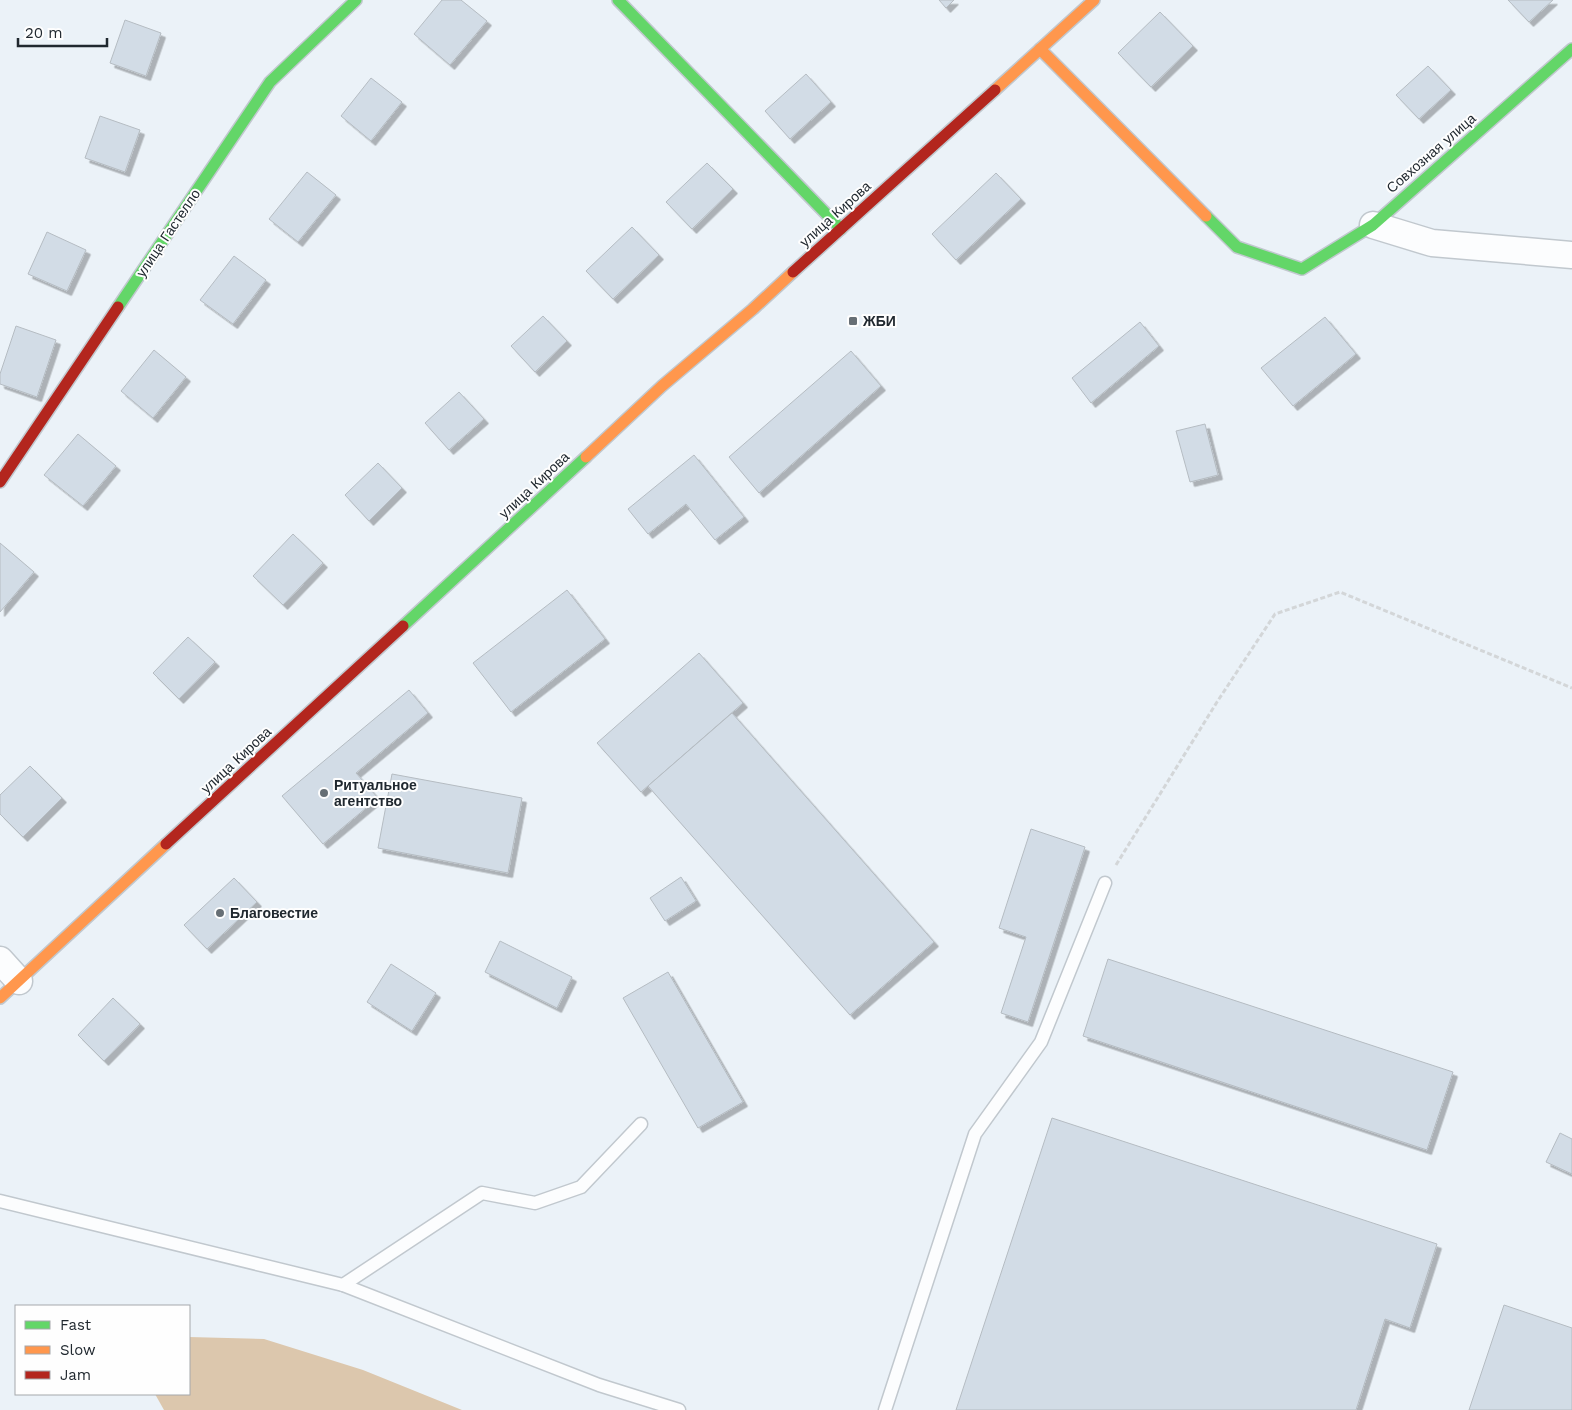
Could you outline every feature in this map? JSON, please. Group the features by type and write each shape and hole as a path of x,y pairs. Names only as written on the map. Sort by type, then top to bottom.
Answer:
{"street":[{"name":"улица Гастелло","path":"0,482 270,82 356,0"},
{"path":"618,0 841,229"},
{"name":"улица Кирова","path":"0,998 654,393 753,309 1094,0"},
{"name":"Совхозная улица","path":"1040,49 1237,247 1302,269 1372,225 1572,49"},
{"path":"1372,225 1432,243 1572,255"},
{"path":"0,960 19,981"}],"lane":[{"path":"885,1410 975,1134 1041,1042 1106,883"},
{"path":"343,1285 482,1193 535,1203 581,1187 641,1124"},
{"path":"0,1201 343,1285 599,1385 679,1410"}],"path":[{"path":"1106,883 1217,702 1275,614 1340,592 1572,688"}],"shaded area":[{"path":"190,1337 264,1339 363,1370 462,1410 164,1410 156,1395 190,1395"}],"building":[{"path":"442,0 461,0 487,21 450,65 414,34"},
{"path":"939,0 954,0 946,8"},
{"path":"1508,0 1553,0 1529,22"},
{"path":"1160,12 1193,46 1151,87 1118,53"},
{"path":"125,20 161,33 146,76 110,63"},
{"path":"1428,66 1451,90 1419,119 1396,95"},
{"path":"806,74 831,102 790,139 765,111"},
{"path":"371,78 402,102 371,141 341,116"},
{"path":"100,116 140,130 125,172 85,158"},
{"path":"707,163 733,189 692,229 666,202"},
{"path":"307,172 336,195 298,242 269,219"},
{"path":"996,173 1021,199 956,260 932,234"},
{"path":"632,227 659,255 613,299 586,271"},
{"path":"47,232 86,250 67,291 28,274"},
{"path":"234,256 266,280 233,324 200,300"},
{"path":"543,316 567,341 535,372 511,346"},
{"path":"1325,317 1356,354 1293,406 1261,368"},
{"path":"1140,322 1159,346 1091,403 1072,378"},
{"path":"16,326 56,340 37,397 0,384 0,374"},
{"path":"154,350 186,377 153,418 121,391"},
{"path":"851,351 881,386 759,493 729,457"},
{"path":"459,392 484,419 449,450 425,423"},
{"path":"1205,424 1218,475 1190,482 1176,431"},
{"path":"78,434 116,466 83,506 44,475"},
{"path":"694,455 744,517 715,540 686,504 648,534 628,509"},
{"path":"378,463 402,488 369,521 345,495"},
{"path":"293,534 323,563 283,605 253,576"},
{"path":"0,543 34,572 0,612"},
{"path":"567,590 605,639 511,712 473,663"},
{"path":"188,637 215,662 179,699 153,673"},
{"path":"699,653 743,703 641,792 597,743"},
{"path":"409,690 428,713 356,773 378,798 323,844 282,796"},
{"path":"732,713 934,942 850,1015 648,786"},
{"path":"30,766 62,798 23,837 0,814 0,795"},
{"path":"392,774 522,798 508,873 378,848"},
{"path":"1031,829 1085,847 1028,1022 1001,1013 1026,937 999,928"},
{"path":"681,877 696,901 665,921 650,898"},
{"name":"Благовестие","path":"234,878 257,902 207,949 184,925"},
{"path":"500,941 572,977 557,1008 485,972"},
{"path":"1108,959 1453,1072 1427,1150 1083,1036"},
{"path":"391,964 436,993 412,1031 367,1002"},
{"path":"668,972 743,1102 698,1128 623,998"},
{"path":"113,998 140,1024 104,1061 78,1035"},
{"path":"1052,1118 1437,1244 1410,1328 1385,1319 1356,1410 956,1410"},
{"path":"1560,1133 1572,1139 1572,1174 1546,1162"},
{"path":"1504,1305 1572,1328 1572,1410 1469,1410"}],"traffic: fast":[{"path":"118,307 270,82 356,0"},
{"path":"618,0 841,229"},
{"path":"1206,216 1237,247 1302,269 1373,225 1572,49"},
{"path":"403,626 586,457"}],"traffic: slow":[{"path":"995,90 1094,0"},
{"path":"1040,49 1206,216"},
{"path":"586,457 662,386 753,309 793,272"},
{"path":"0,998 166,844"}],"traffic: jam":[{"path":"793,272 995,90"},
{"path":"0,482 118,307"},
{"path":"166,844 403,626"}],"place":[{"name":"ЖБИ","path":"853,321"},
{"name":"Ритуальное агентство","path":"324,793"},
{"name":"Благовестие","path":"220,913"}]}
